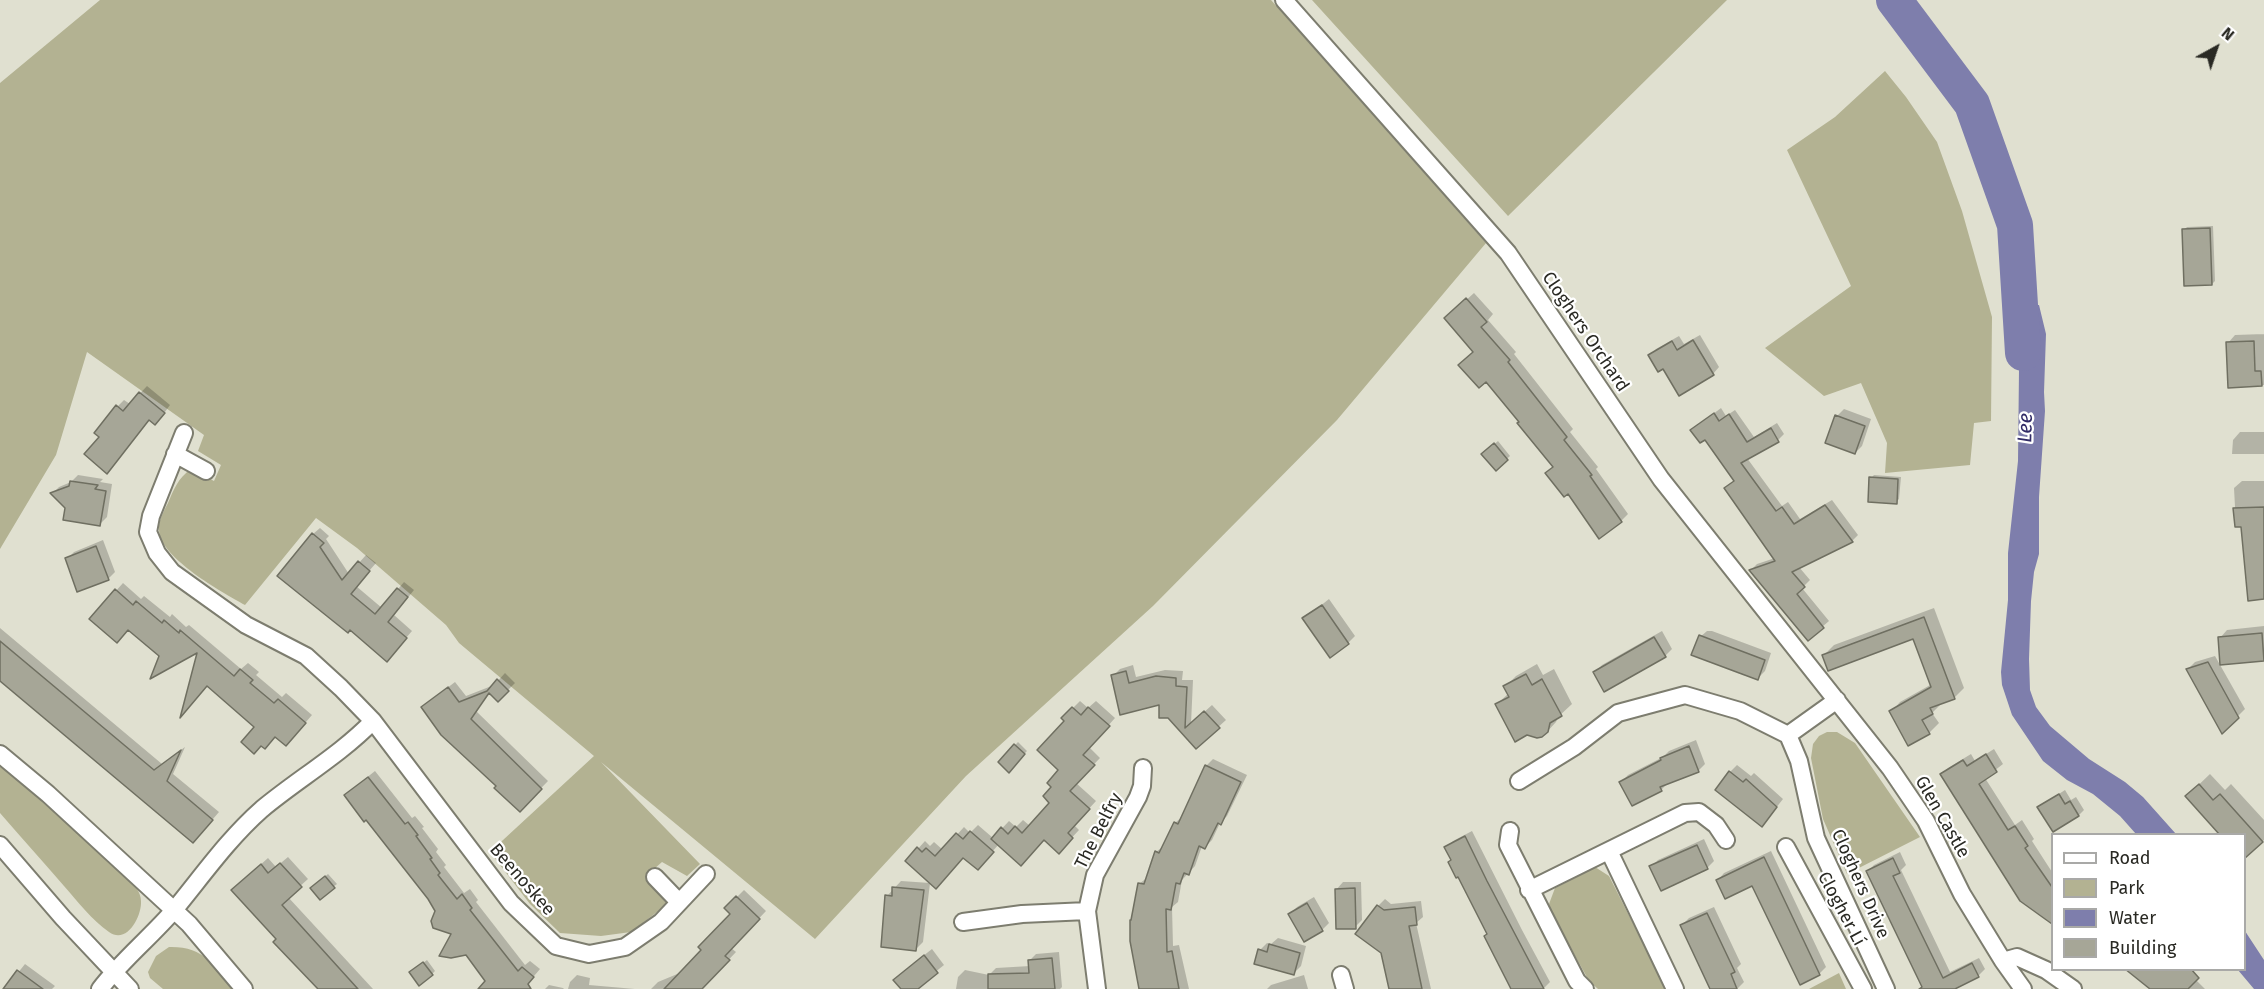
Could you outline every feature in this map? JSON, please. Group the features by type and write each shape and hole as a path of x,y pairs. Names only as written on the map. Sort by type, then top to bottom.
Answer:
{"street":[{"name":"Cloghers Orchard","path":"1284,0 1509,253 1661,479 1837,700"},
{"name":"Beenoskee","path":"184,433 151,516 148,532 157,554 172,572 246,625 306,656 373,722 511,903 555,946 589,954 625,947 661,922 706,874"},
{"path":"175,454 206,471"},
{"path":"1519,781 1574,747 1618,713 1685,695 1740,711 1788,735 1837,700"},
{"name":"Glen Castle","path":"1837,700 1890,768 1926,821 1962,894 2003,961 2024,989"},
{"path":"100,989 174,910 217,856 260,811 343,749 373,722"},
{"name":"Cloghers Drive","path":"1788,735 1799,761 1816,838 1886,989"},
{"path":"0,754 48,794 189,924 244,989"},
{"name":"The Belfry","path":"1097,989 1087,911 1095,875 1138,797 1142,786 1143,768"},
{"path":"1529,890 1685,813 1699,812 1716,825 1726,840"},
{"path":"1510,831 1508,845 1529,890 1577,981 1584,989"},
{"path":"0,845 130,989"},
{"name":"Clogher Lí","path":"1786,847 1863,989"},
{"path":"1609,851 1675,989"},
{"path":"655,878 679,902"},
{"path":"963,922 1022,914 1087,911"},
{"path":"2003,961 2017,957 2046,970 2073,989"}],"green space":[{"path":"100,0 1271,0 1486,243 1337,420 1153,606 966,776 815,939 601,762 700,864 687,876 662,862 645,877 670,902 631,932 601,936 560,933 530,904 490,852 594,756 459,643 446,625 357,548 316,518 245,605 181,563 162,541 159,523 174,488 187,472 191,469 214,481 221,465 198,451 204,435 87,352 56,455 0,549 0,83"},
{"path":"1312,0 1727,0 1508,216"},
{"path":"1885,71 1937,142 1962,211 1992,317 1991,421 1974,423 1970,465 1885,473 1887,443 1861,383 1824,396 1765,348 1851,286 1787,150 1835,117"},
{"path":"1827,732 1837,732 1855,743 1920,837 1847,874 1823,819 1811,758 1813,744 1819,736"},
{"path":"0,764 128,877 141,897 141,907 136,921 127,932 116,935 97,922 0,813"},
{"path":"1595,867 1609,876 1666,989 1598,989 1589,981 1552,914 1549,904 1555,888"},
{"path":"169,947 191,950 207,959 234,989 163,989 150,978 148,972 156,956"},
{"path":"1839,973 1846,989 1809,989"}],"water":[{"path":"2039,305 2046,334 2045,411 2039,497 2039,554 2034,572 2031,601 2030,690 2036,707 2050,726 2089,759 2125,782 2143,797 2175,833 2135,833 2120,816 2093,794 2067,780 2043,761 2012,715 2002,685 2001,672 2008,600 2008,553 2018,461 2019,370 2012,306"},
{"path":"2246,933 2264,960 2264,989 2254,989 2239,971 2246,971"}],"building":[{"path":"2210,228 2212,285 2184,286 2182,229"},
{"path":"1466,298 1487,322 1481,327 1510,360 1508,362 1567,437 1564,440 1592,475 1590,476 1622,522 1599,539 1568,494 1564,497 1545,473 1553,467 1517,423 1519,422 1486,382 1479,388 1458,365 1473,352 1444,318"},
{"path":"1693,340 1714,375 1679,396 1663,369 1658,372 1648,355 1672,341 1677,350"},
{"path":"2254,341 2255,371 2261,371 2262,386 2228,388 2226,342"},
{"path":"139,392 165,413 155,425 149,420 107,474 84,454 99,437 94,433 116,405 123,411"},
{"path":"1714,413 1719,421 1729,414 1747,442 1771,428 1779,442 1741,463 1776,511 1782,507 1794,524 1825,505 1853,542 1792,572 1805,587 1797,594 1824,628 1808,641 1749,570 1775,561 1724,488 1734,481 1705,440 1700,443 1690,430"},
{"path":"1835,415 1865,426 1855,454 1825,443"},
{"path":"1494,443 1508,460 1496,471 1481,454"},
{"path":"1869,477 1898,479 1897,504 1868,502"},
{"path":"70,481 98,485 95,489 106,491 100,526 63,520 65,508 50,493 69,486"},
{"path":"2264,507 2264,599 2248,601 2241,527 2235,527 2233,508"},
{"path":"312,533 324,543 320,547 342,580 358,561 370,571 351,594 375,614 397,588 408,597 388,622 407,638 387,662 350,630 348,633 277,576"},
{"path":"96,546 109,580 77,592 65,558"},
{"path":"115,589 133,605 136,601 162,623 164,620 179,633 180,630 234,676 240,669 253,680 250,683 274,703 278,699 306,723 286,746 275,737 265,749 261,746 254,754 241,742 254,727 207,686 180,718 197,653 150,679 159,656 128,630 117,643 89,619"},
{"path":"1322,605 1349,644 1330,658 1302,618"},
{"path":"1924,617 1955,699 1930,708 1933,714 1922,720 1930,734 1908,746 1889,711 1931,687 1913,639 1828,671 1822,655"},
{"path":"2262,633 2264,661 2220,665 2218,637"},
{"path":"1699,635 1765,660 1758,680 1691,655"},
{"path":"1654,637 1666,657 1604,692 1593,672"},
{"path":"0,641 154,770 181,750 167,781 213,820 193,843 0,681"},
{"path":"2208,662 2239,718 2222,734 2186,669"},
{"path":"1126,671 1129,683 1156,676 1176,678 1176,686 1187,687 1185,728 1204,711 1220,728 1196,749 1168,718 1159,718 1159,705 1120,715 1111,675"},
{"path":"1526,674 1532,685 1542,679 1562,716 1550,723 1548,732 1542,737 1527,735 1515,742 1495,704 1509,697 1503,686"},
{"path":"497,679 509,691 498,702 489,693 471,719 542,789 520,812 494,788 496,786 441,735 421,707 448,687 459,702 487,691"},
{"path":"1072,707 1081,715 1088,707 1110,726 1083,755 1095,765 1070,791 1090,809 1068,833 1073,838 1059,854 1044,840 1021,866 991,839 1001,827 1008,834 1015,826 1022,833 1049,803 1043,796 1051,787 1047,783 1058,770 1037,750 1064,721 1061,718"},
{"path":"1014,744 1025,754 1009,773 998,762"},
{"path":"1689,746 1699,772 1660,787 1662,791 1632,806 1619,782 1661,760 1660,758"},
{"path":"1986,754 1997,772 1979,784 2008,830 2015,826 2028,846 2025,848 2051,886 2051,923 2020,901 1940,774 1963,760 1967,766"},
{"path":"1205,765 1241,782 1221,825 1218,823 1205,849 1199,846 1189,875 1184,873 1180,884 1176,883 1171,910 1166,909 1167,952 1172,951 1179,989 1139,989 1130,941 1130,920 1138,883 1144,884 1155,851 1159,853 1174,822 1178,824"},
{"path":"1729,771 1743,782 1746,779 1777,807 1762,827 1715,790"},
{"path":"368,777 405,824 408,822 418,835 416,836 440,873 438,875 457,899 462,894 472,908 470,910 518,971 522,967 534,977 528,984 531,989 478,989 485,981 466,955 451,958 439,956 451,934 433,928 431,921 435,911 428,899 344,795"},
{"path":"2199,784 2213,800 2220,794 2263,842 2246,857 2246,833 2218,833 2185,796"},
{"path":"2059,794 2065,804 2070,801 2079,816 2053,832 2037,807"},
{"path":"970,831 994,852 978,870 963,858 936,889 905,861 917,847 922,852 926,848 935,856 956,833 963,839"},
{"path":"1465,836 1544,989 1511,989 1484,936 1487,934 1448,862 1451,860 1444,847"},
{"path":"1697,845 1708,869 1661,891 1649,866"},
{"path":"1764,857 1820,975 1800,985 1752,886 1725,899 1716,880"},
{"path":"1893,858 1900,873 1893,876 1943,978 1972,963 1979,977 1955,989 1919,989 1922,987 1866,871"},
{"path":"280,863 302,887 282,905 358,989 318,989 273,942 276,939 231,890 261,864 268,873"},
{"path":"325,876 335,888 320,900 310,888"},
{"path":"892,887 924,890 916,951 881,947 885,895 892,896"},
{"path":"1355,888 1356,929 1336,929 1335,889"},
{"path":"736,896 760,919 725,956 730,960 702,989 664,989 701,950 698,947 730,914 724,908"},
{"path":"1307,903 1323,931 1304,942 1288,914"},
{"path":"1377,905 1384,910 1415,907 1417,925 1409,926 1422,989 1389,989 1381,953 1355,934"},
{"path":"1707,913 1735,972 1731,974 1737,989 1710,989 1680,925"},
{"path":"1269,944 1300,953 1294,975 1254,964 1258,949 1267,952"},
{"path":"924,955 938,973 918,989 901,989 893,980"},
{"path":"1052,958 1055,989 988,989 988,974 1029,973 1028,960"},
{"path":"423,962 433,975 419,986 409,972"},
{"path":"17,970 43,989 3,989"},
{"path":"2128,971 2193,971 2199,978 2188,989 2150,989"}],"waterway":[{"name":"Lee","path":"1894,0 1972,104 2015,225 2023,353"}]}
